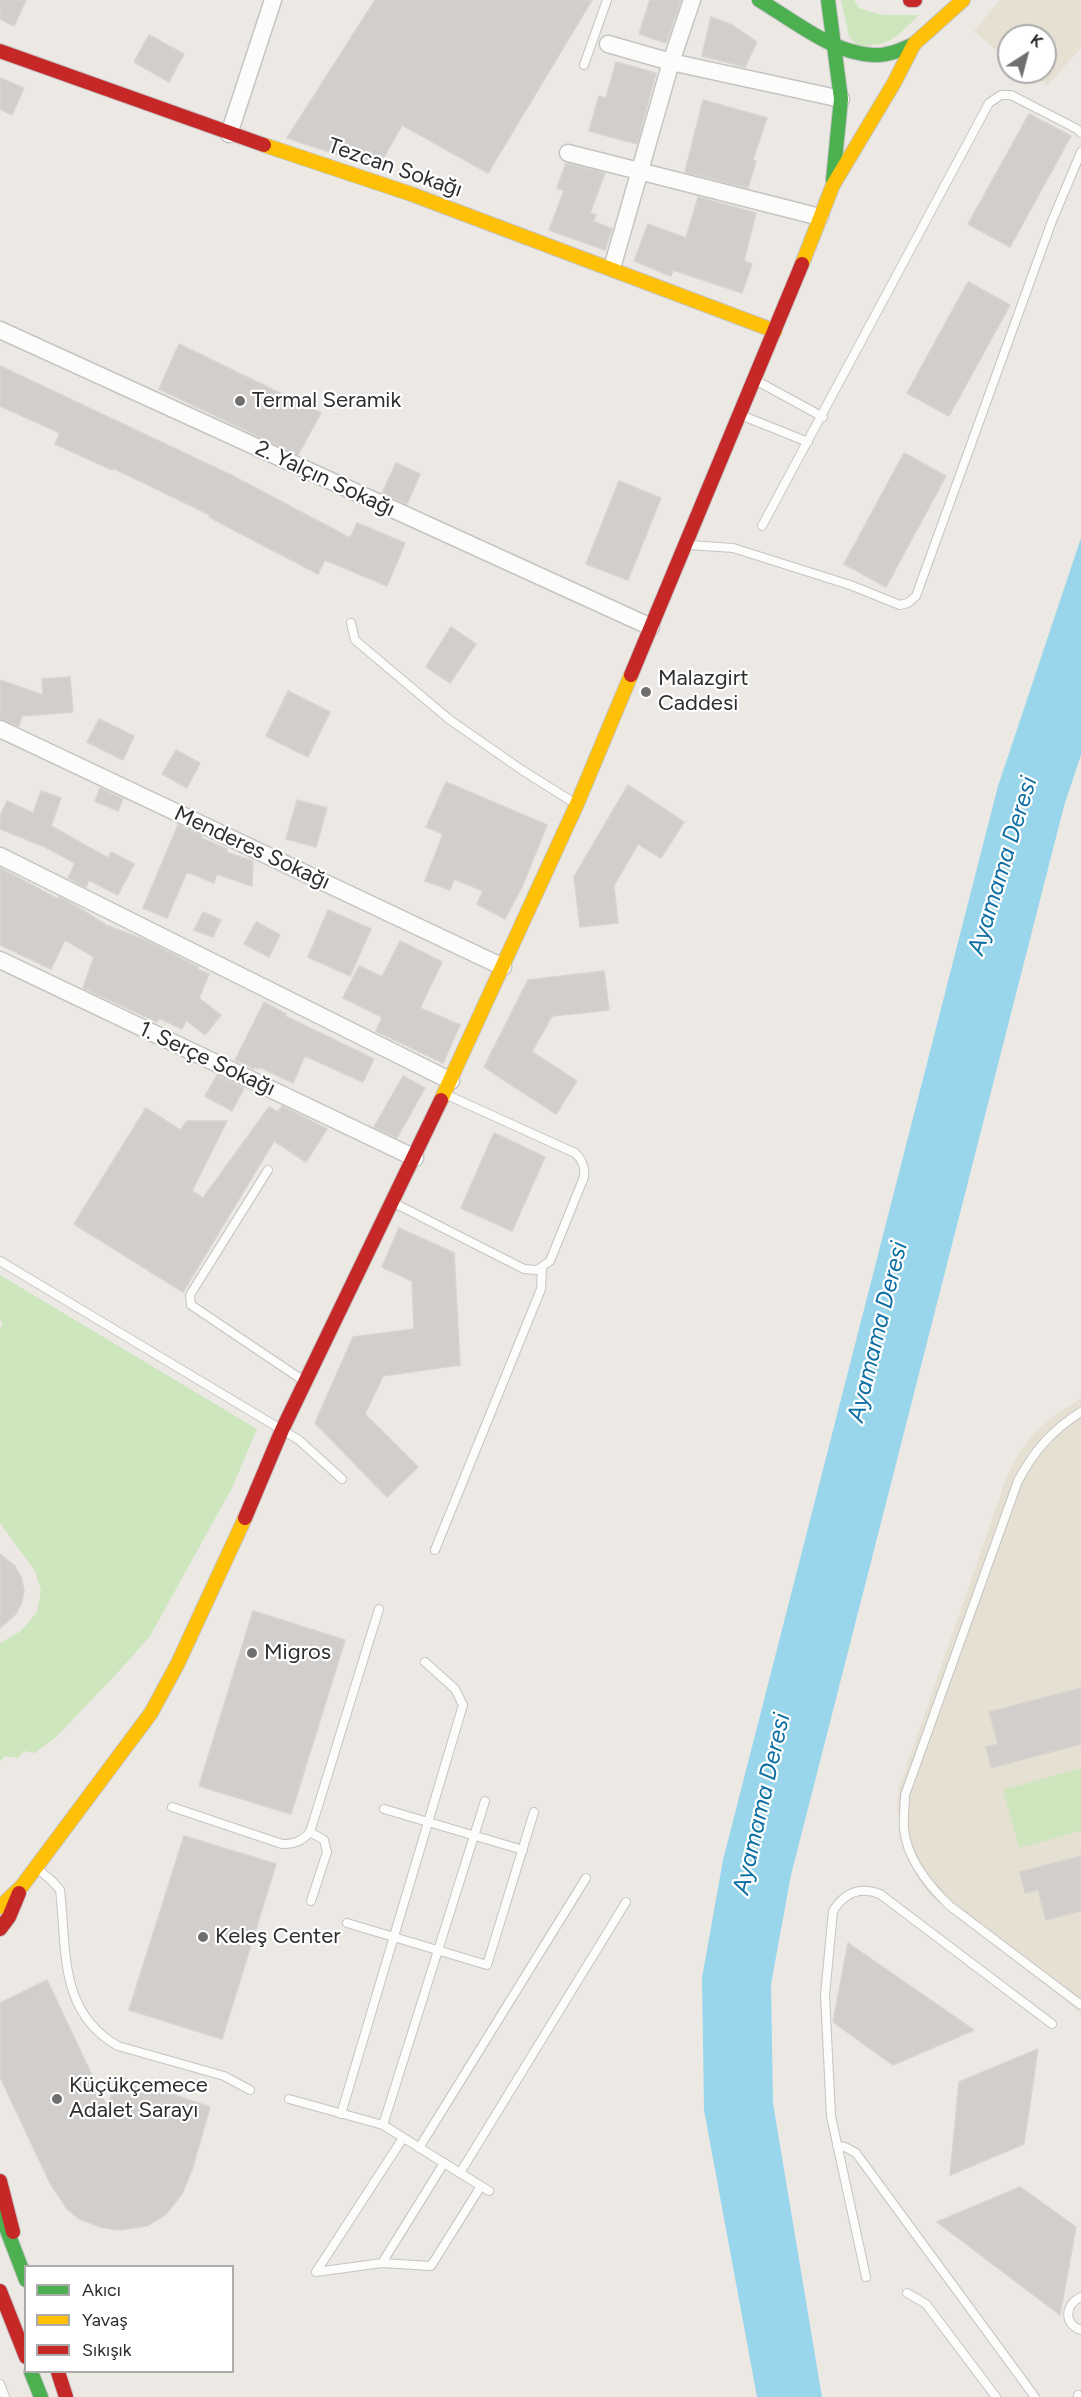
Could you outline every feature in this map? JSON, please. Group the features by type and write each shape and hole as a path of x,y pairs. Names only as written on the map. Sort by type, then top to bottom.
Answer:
{"main road":[{"path":"759,0 833,44 872,55 891,54 914,44 963,0"},
{"path":"828,0 841,99 833,185"},
{"path":"910,0 915,0"},
{"path":"0,1929 9,1917 22,1886 151,1713 178,1663 282,1430 415,1158 576,804 775,331 833,185 894,83 914,44"},
{"name":"Tezcan Sokağı","path":"0,51 229,134 411,194 775,331"},
{"path":"0,1907 22,1886"},
{"path":"0,2181 24,2276"},
{"path":"0,2212 24,2276"},
{"path":"0,2290 24,2352"},
{"path":"31,2373 41,2397"},
{"path":"58,2373 66,2397"}],"street":[{"path":"229,134 273,0"},
{"path":"612,268 671,62 692,0"},
{"path":"608,44 671,62 841,99"},
{"path":"568,153 820,217"},
{"name":"2. Yalçın Sokağı","path":"0,330 651,627"},
{"name":"Menderes Sokağı","path":"0,729 503,967"},
{"path":"0,856 447,1087"},
{"name":"1. Serçe Sokağı","path":"0,960 415,1158"}],"lane":[{"path":"584,65 607,0"},
{"path":"762,526 823,417 989,103 1001,95 1011,95 1081,133"},
{"path":"685,545 733,548 850,585 900,605 908,603 916,596 1052,221 1081,152"},
{"path":"754,379 823,417"},
{"path":"740,414 808,442"},
{"path":"351,623 355,640 450,720 576,804"},
{"path":"393,1202 524,1269 542,1268 550,1261 584,1177 585,1170 580,1158 575,1153 447,1087"},
{"path":"268,1170 190,1295 191,1305 305,1382"},
{"path":"0,1261 299,1440 342,1479"},
{"path":"435,1550 541,1289 542,1268"},
{"path":"1081,1412 1045,1439 1030,1458 1018,1480 905,1795 904,1831 915,1862 932,1889 950,1906 1081,2005"},
{"path":"172,1807 282,1844 297,1842 310,1832 379,1609"},
{"path":"341,2114 463,1705 455,1689 425,1662"},
{"path":"383,2125 485,1801"},
{"path":"384,1809 523,1850"},
{"path":"346,1923 487,1965 534,1812"},
{"path":"310,1832 324,1840 327,1852 312,1901"},
{"path":"35,1867 60,1890 66,1968 74,1998 102,2037 118,2046 224,2076 250,2090"},
{"path":"419,2148 586,1878"},
{"path":"866,2277 831,2116 825,1995 833,1911 837,1904 849,1894 863,1890 880,1893 1052,2024"},
{"path":"460,2173 626,1902"},
{"path":"289,2099 383,2125 485,2189 431,2265 382,2263 316,2272 403,2138"},
{"path":"837,2146 845,2146 856,2153 1035,2397"},
{"path":"382,2263 444,2163"},
{"path":"907,2293 926,2304 996,2397"},
{"path":"1081,2297 1071,2303 1068,2314 1071,2325 1081,2331"},
{"path":"0,2384 5,2397"}],"shaded area":[{"path":"1000,0 1081,0 1081,48 1057,75 1057,24 997,24 997,51 974,31"},
{"path":"1081,1398 1081,2013 930,1895 919,1880 904,1847 897,1807 899,1788 1007,1476 1020,1451 1036,1431"}],"green space":[{"path":"841,0 854,0 859,8 882,15 919,15 892,39 868,46 857,46 849,36"},
{"path":"0,1275 257,1429 232,1488 150,1636 56,1737 35,1753 24,1751 18,1758 5,1756 0,1762 0,1643 21,1631 37,1612 41,1590 35,1571 0,1523 0,1328 3,1323 0,1320"},
{"path":"1081,1768 1081,1831 1019,1848 1003,1790"}],"water":[{"name":"Ayamama Deresi","path":"1081,538 1081,755 1064,806 791,1875 771,1984 773,2103 822,2397 757,2397 704,2110 702,1978 723,1860 998,786"}],"building":[{"path":"0,0 26,0 14,26 0,19"},
{"path":"375,0 592,0 488,173 402,125 378,168 287,138"},
{"path":"650,0 681,0 666,43 639,34"},
{"path":"711,17 732,25 757,42 745,67 702,56"},
{"path":"149,35 184,54 169,82 134,62"},
{"path":"616,62 656,73 637,144 589,131 599,96 606,98"},
{"path":"0,78 24,88 12,115 0,109"},
{"path":"703,100 767,118 753,160 756,161 748,188 685,172"},
{"path":"1029,114 1071,136 1010,247 968,224"},
{"path":"566,163 605,173 590,213 596,215 593,221 612,229 605,250 549,230 564,191 557,188"},
{"path":"698,197 756,213 744,261 752,264 742,293 673,270 671,276 634,261 648,224 686,238"},
{"path":"968,282 1010,305 949,416 907,393"},
{"name":"Termal Seramik","path":"179,344 321,413 298,455 159,389"},
{"path":"0,366 231,475 350,538 357,523 405,543 387,586 325,560 318,574 209,517 210,515 113,468 112,470 55,444 60,433 0,406"},
{"path":"904,453 946,476 886,587 844,564"},
{"name":"Termal Seramik","path":"396,463 420,474 407,504 382,493"},
{"path":"619,481 661,498 628,580 586,564"},
{"path":"451,627 476,644 450,683 426,667"},
{"path":"70,677 73,712 22,716 19,726 0,719 0,680 43,695 42,679"},
{"path":"288,691 330,712 308,757 266,736"},
{"path":"99,719 134,736 123,760 87,742"},
{"path":"176,750 200,763 187,788 162,774"},
{"path":"446,782 547,825 522,887 505,919 477,904 483,891 454,879 450,890 425,881 443,834 426,827"},
{"path":"628,785 684,822 661,858 638,844 614,886 618,923 580,927 574,877"},
{"path":"100,788 123,799 118,811 95,801"},
{"path":"41,791 61,798 51,826 108,858 111,852 134,864 118,895 89,880 86,887 68,878 75,863 45,847 0,829 0,816 7,801 33,813"},
{"path":"297,800 327,808 316,847 286,839"},
{"path":"178,825 227,849 226,852 253,861 252,886 217,874 214,883 187,872 167,918 143,908"},
{"path":"0,868 76,906 106,925 145,940 209,974 199,998 221,1015 205,1035 186,1020 182,1029 159,1018 157,1022 83,988 94,957 65,940 51,969 0,945"},
{"path":"328,910 371,929 350,976 308,957"},
{"path":"203,912 221,920 213,937 194,930"},
{"path":"256,922 280,935 269,957 244,944"},
{"path":"400,941 442,962 420,1008 460,1025 443,1063 376,1031 382,1017 343,998 359,966 382,977"},
{"path":"604,971 609,1010 552,1016 532,1052 577,1081 556,1114 484,1067 528,980"},
{"path":"264,1002 286,1014 285,1016 374,1059 363,1082 305,1056 293,1083 259,1067 254,1069 235,1060"},
{"path":"217,1075 244,1088 232,1111 205,1096"},
{"path":"403,1076 425,1088 397,1138 374,1127"},
{"path":"282,1106 327,1129 306,1162 274,1141 183,1292 74,1224 146,1108 180,1130 187,1121 227,1121 192,1191 203,1198 269,1107 278,1112"},
{"path":"494,1133 545,1157 512,1231 461,1208"},
{"path":"399,1228 454,1253 460,1365 383,1376 365,1414 418,1467 387,1497 315,1423 353,1337 414,1329 412,1281 382,1267"},
{"path":"0,1554 15,1566 24,1590 22,1602 16,1614 0,1628"},
{"path":"253,1611 345,1640 291,1814 199,1786"},
{"path":"1081,1688 1081,1744 991,1768 986,1747 998,1744 989,1712"},
{"name":"Keleş Center","path":"184,1836 276,1864 222,2039 129,2010"},
{"path":"1081,1856 1081,1911 1046,1920 1038,1890 1025,1893 1020,1872"},
{"path":"848,1943 974,2030 893,2065 833,2022"},
{"name":"Küçükçemece Adalet Sarayı","path":"47,1980 107,2107 119,2076 210,2107 192,2170 182,2194 166,2214 147,2226 117,2230 100,2227 78,2218 67,2209 50,2183 0,2077 0,2003"},
{"path":"1038,2049 1024,2144 950,2175 959,2082"},
{"path":"1020,2187 1076,2227 1060,2315 937,2222"}],"traffic: fast":[{"path":"759,0 813,34 858,53 883,55 914,44"},
{"path":"828,0 841,99 833,180"},
{"path":"0,2212 24,2275"},
{"path":"31,2373 41,2397"}],"traffic: slow":[{"path":"802,264 833,185 894,83 914,44 963,0"},
{"path":"264,145 411,194 775,331"},
{"path":"441,1100 577,804 631,675"},
{"path":"0,1907 22,1886 151,1713 178,1663 245,1518"}],"traffic: jam":[{"path":"910,0 915,0"},
{"path":"0,51 264,145"},
{"path":"631,675 802,264"},
{"path":"245,1518 282,1430 441,1100"},
{"path":"0,1929 9,1917 19,1893"},
{"path":"0,2181 13,2232"},
{"path":"0,2291 24,2352"},
{"path":"58,2373 66,2397"}],"place":[{"name":"Termal Seramik","path":"240,401"},
{"name":"Malazgirt Caddesi","path":"646,692"},
{"name":"Migros","path":"252,1653"},
{"name":"Keleş Center","path":"203,1937"},
{"name":"Küçükçemece Adalet Sarayı","path":"57,2099"}]}
